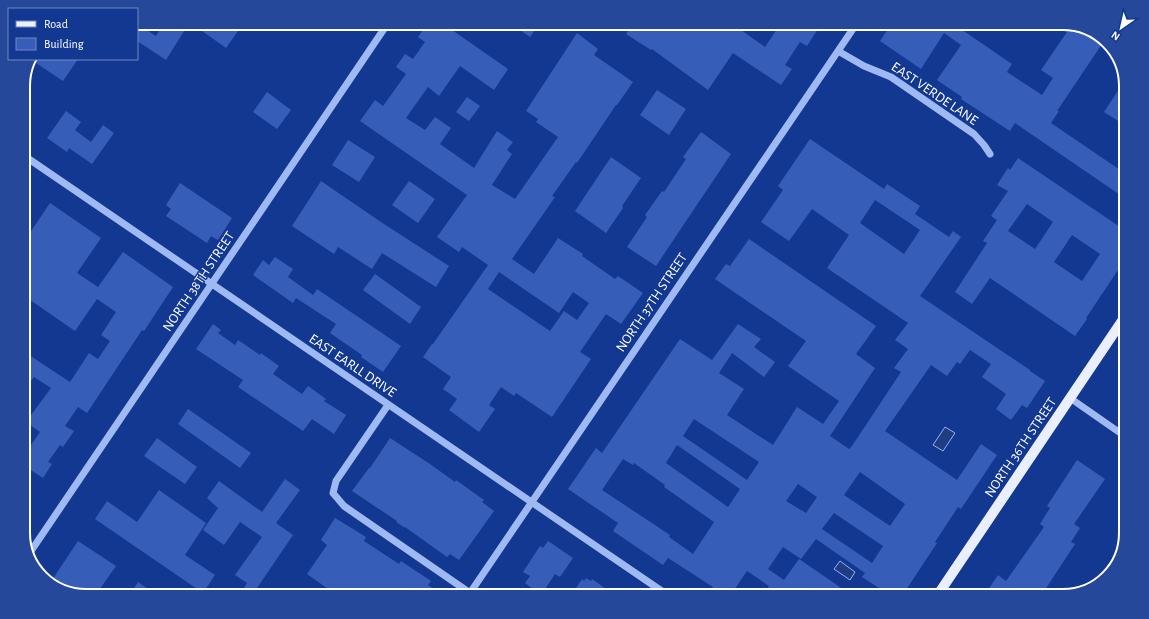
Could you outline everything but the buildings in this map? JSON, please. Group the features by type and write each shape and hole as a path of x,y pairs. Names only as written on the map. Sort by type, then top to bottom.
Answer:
{"main road":[{"name":"NORTH 36TH STREET","path":"941,589 1119,325"}],"street":[{"name":"NORTH 38TH STREET","path":"32,549 383,30"},
{"name":"NORTH 37TH STREET","path":"472,589 852,30"},
{"name":"EAST VERDE LANE","path":"838,51 864,66 891,77 974,134 990,154"},
{"name":"EAST EARLL DRIVE","path":"30,160 211,285 532,501 659,589"},
{"path":"1070,398 1119,432"},
{"path":"388,405 336,481 333,493 344,506 462,589"}],"water":[{"path":"945,427 955,433 943,451 933,445"},
{"path":"840,561 855,572 850,580 834,569"}]}
